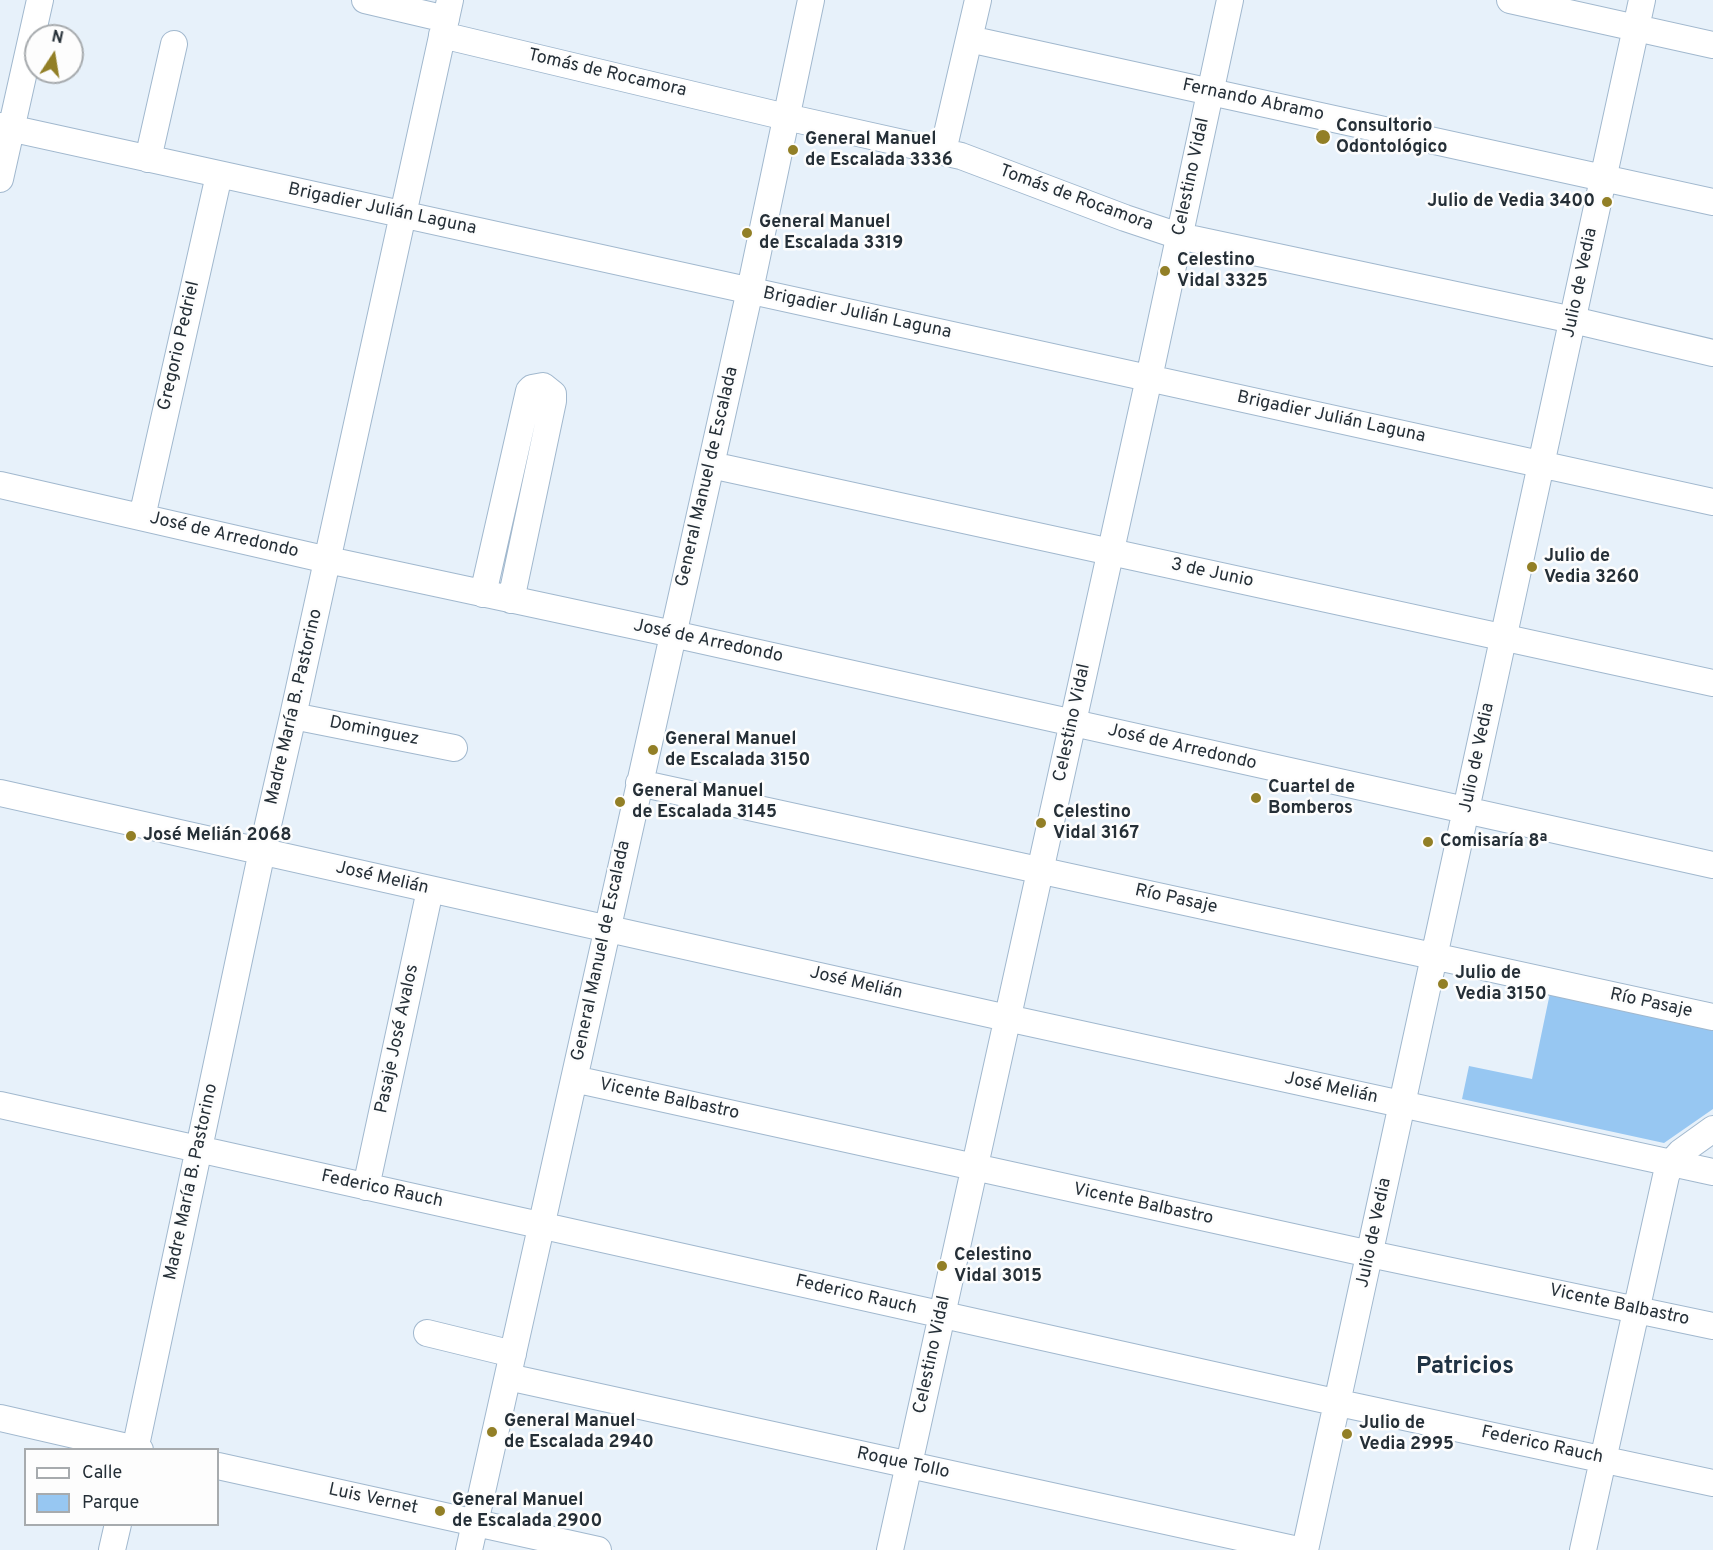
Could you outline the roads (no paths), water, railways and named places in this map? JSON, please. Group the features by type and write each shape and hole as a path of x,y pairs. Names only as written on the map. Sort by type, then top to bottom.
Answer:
{"street":[{"path":"0,180 6,127 40,0"},
{"name":"Tomás de Rocamora","path":"365,0 446,18 786,117 961,156 1179,236 1713,353"},
{"name":"General Manuel de Escalada","path":"469,1550 750,290 811,0"},
{"path":"943,151 978,0"},
{"name":"Celestino Vidal","path":"890,1550 1111,552 1230,0"},
{"path":"1510,0 1713,45"},
{"name":"Julio de Vedia","path":"1305,1550 1339,1403 1642,0"},
{"name":"Madre María B. Pastorino","path":"136,1448 262,851 446,18"},
{"name":"Fernando Abramo","path":"969,39 1713,201"},
{"path":"148,159 174,44"},
{"name":"Brigadier Julián Laguna","path":"6,127 1713,502"},
{"name":"Gregorio Pedriel","path":"142,517 219,175"},
{"path":"483,594 529,391 532,388 543,386 553,394 553,401 511,600"},
{"name":"3 de Junio","path":"711,465 1713,683"},
{"name":"José de Arredondo","path":"0,485 328,560 673,634 1713,865"},
{"name":"Dominguez","path":"293,716 454,748"},
{"name":"Río Pasaje","path":"639,783 1713,1017"},
{"name":"José Melián","path":"0,793 1007,1018 1713,1172"},
{"name":"Pasaje José Avalos","path":"366,1187 430,890"},
{"name":"Vicente Balbastro","path":"574,1079 1370,1254 1713,1326"},
{"name":"Federico Rauch","path":"0,1105 1339,1403 1713,1483"},
{"path":"1583,1550 1666,1176 1671,1163 1692,1143 1713,1129"},
{"name":"Roque Tollo","path":"427,1333 510,1366 908,1466 1298,1550"},
{"path":"0,1418 132,1448"},
{"name":"Luis Vernet","path":"219,1466 598,1550"},
{"path":"112,1550 118,1526"}],"place":[{"name":"Consultorio Odontológico","path":"1323,137"},
{"name":"General Manuel de Escalada 3336","path":"793,150"},
{"name":"Julio de Vedia 3400","path":"1607,202"},
{"name":"General Manuel de Escalada 3319","path":"747,233"},
{"name":"Celestino Vidal 3325","path":"1165,271"},
{"name":"Julio de Vedia 3260","path":"1532,567"},
{"name":"General Manuel de Escalada 3150","path":"653,750"},
{"name":"Cuartel de Bomberos","path":"1256,798"},
{"name":"General Manuel de Escalada 3145","path":"620,802"},
{"name":"Celestino Vidal 3167","path":"1041,823"},
{"name":"José Melián 2068","path":"131,836"},
{"name":"Comisaría 8ª","path":"1428,842"},
{"name":"Julio de Vedia 3150","path":"1443,984"},
{"name":"Celestino Vidal 3015","path":"942,1266"},
{"name":"General Manuel de Escalada 2940","path":"492,1432"},
{"name":"Julio de Vedia 2995","path":"1347,1434"},
{"name":"General Manuel de Escalada 2900","path":"440,1511"}],"district":[{"name":"Patricios","path":"1465,1368"}]}
